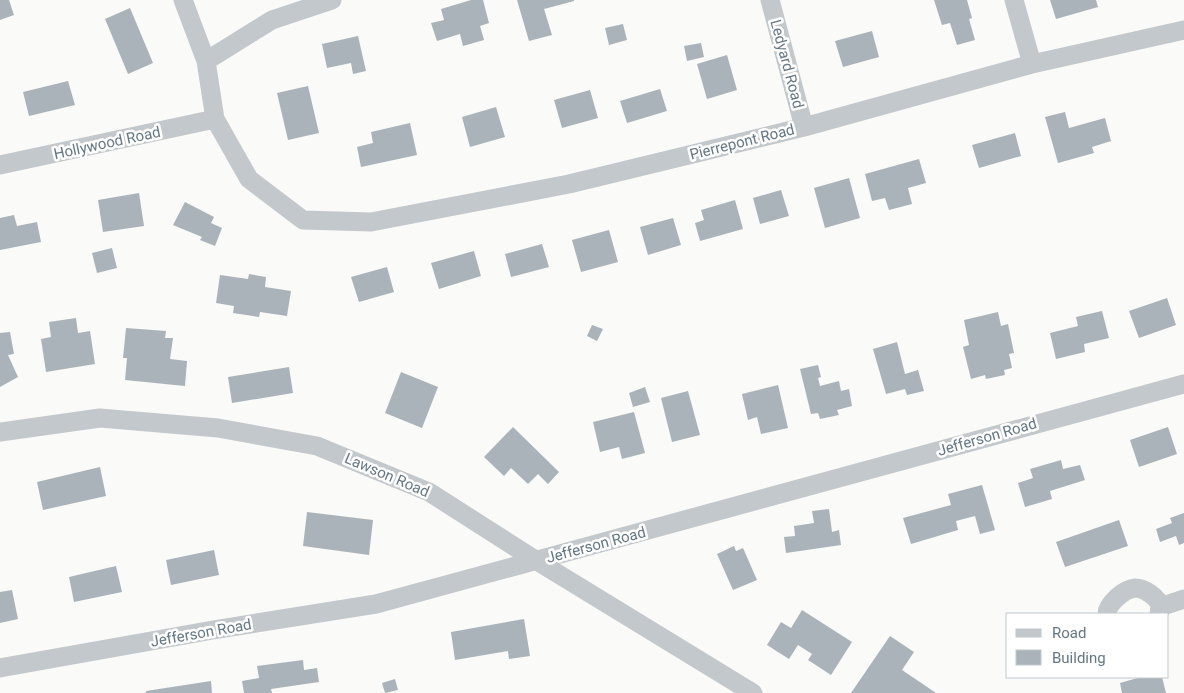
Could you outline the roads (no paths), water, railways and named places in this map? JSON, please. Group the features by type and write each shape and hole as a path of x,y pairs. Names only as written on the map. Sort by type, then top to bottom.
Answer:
{"street":[{"path":"183,0 206,61 215,120"},
{"path":"206,61 272,20 332,0"},
{"name":"Ledyard Road","path":"770,0 804,127"},
{"path":"1014,0 1032,64"},
{"name":"Pierrepont Road","path":"215,120 249,179 304,220 371,222 570,184 804,127 1032,64 1184,30"},
{"name":"Hollywood Road","path":"0,165 215,120"},
{"name":"Jefferson Road","path":"0,668 212,630 376,604 1184,384"},
{"name":"Lawson Road","path":"0,432 100,418 218,428 317,446 429,492 537,561 753,693"},
{"path":"1107,613 1112,603 1125,592 1134,588 1154,597 1159,610 1184,599"}]}
